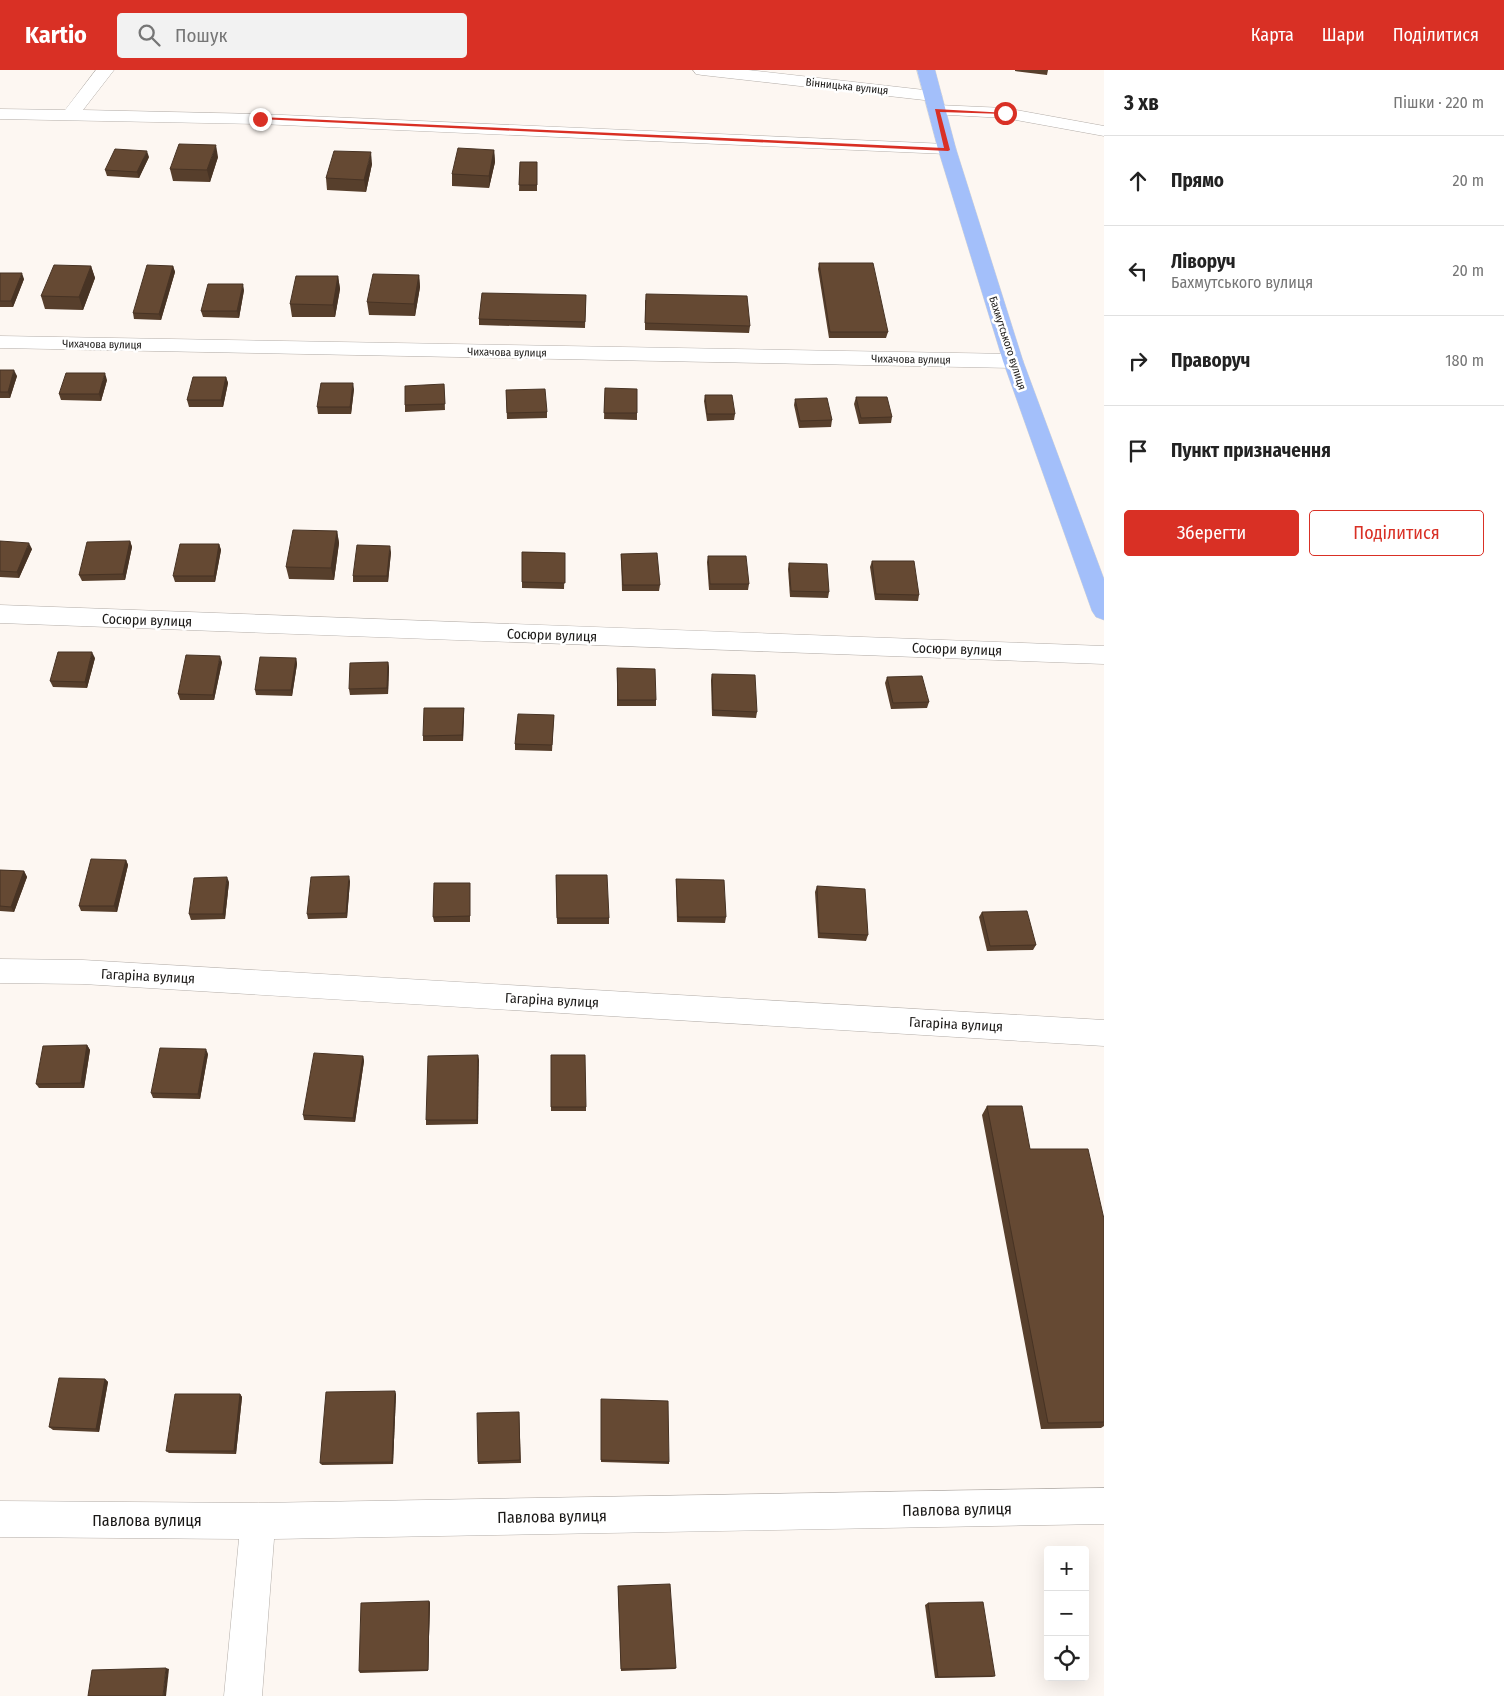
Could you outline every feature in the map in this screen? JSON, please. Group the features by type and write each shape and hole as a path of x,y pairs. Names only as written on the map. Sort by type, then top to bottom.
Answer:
{"main road":[{"name":"Бахмутського вулиця","path":"926,70 948,150 1013,361 1104,611"}],"street":[{"path":"70,115 105,70"},
{"name":"Вінницька вулиця","path":"702,70 1005,113 1104,131"},
{"path":"0,114 260,119 948,150"},
{"name":"Чихачова вулиця","path":"0,342 1013,361"},
{"name":"Сосюри вулиця","path":"0,614 1104,655"},
{"name":"Гагаріна вулиця","path":"0,971 83,972 1104,1033"},
{"name":"Павлова вулиця","path":"0,1519 258,1521 1104,1506"},
{"path":"244,1696 258,1521"}],"building":[{"path":"179,144 216,145 207,170 170,169"},
{"path":"458,148 494,150 489,176 452,174"},
{"path":"115,149 147,151 137,172 105,170"},
{"path":"334,151 371,152 364,180 326,178"},
{"path":"520,162 537,162 537,185 519,185"},
{"path":"819,263 873,263 888,332 830,332"},
{"path":"54,265 91,266 79,297 41,296"},
{"path":"147,265 173,266 159,314 133,313"},
{"path":"0,273 22,273 11,301 0,301"},
{"path":"373,274 419,275 414,304 367,302"},
{"path":"296,276 338,276 333,305 290,304"},
{"path":"208,284 243,284 237,311 201,311"},
{"path":"482,293 586,295 585,322 479,319"},
{"path":"646,294 747,296 750,326 645,323"},
{"path":"0,370 14,370 8,392 0,392"},
{"path":"66,373 105,373 99,394 59,394"},
{"path":"193,377 226,377 221,400 187,400"},
{"path":"321,383 353,383 350,407 317,407"},
{"path":"444,384 445,404 405,405 405,386"},
{"path":"605,388 637,389 637,413 604,413"},
{"path":"545,389 547,412 507,413 506,390"},
{"path":"705,395 732,395 735,414 707,414"},
{"path":"856,397 887,397 892,417 861,418"},
{"path":"827,398 832,420 800,421 795,399"},
{"path":"293,530 337,531 331,568 286,567"},
{"path":"0,541 29,543 17,572 0,571"},
{"path":"130,541 123,574 79,575 87,542"},
{"path":"180,544 219,544 214,576 173,576"},
{"path":"357,545 390,546 387,576 353,576"},
{"path":"522,552 565,553 565,583 522,582"},
{"path":"657,553 660,585 623,585 621,554"},
{"path":"708,556 746,556 749,584 710,584"},
{"path":"872,561 914,561 919,595 876,594"},
{"path":"789,563 827,564 829,592 791,591"},
{"path":"58,652 92,652 85,682 50,681"},
{"path":"186,655 220,656 213,695 178,694"},
{"path":"260,657 296,658 291,690 255,690"},
{"path":"388,662 387,688 349,689 350,663"},
{"path":"617,668 655,669 656,700 618,700"},
{"path":"712,674 755,675 757,712 713,710"},
{"path":"922,676 929,702 893,703 887,677"},
{"path":"424,708 464,708 462,735 423,736"},
{"path":"518,714 554,715 552,745 515,744"},
{"path":"91,859 126,860 114,906 79,906"},
{"path":"0,870 24,871 11,907 0,906"},
{"path":"556,875 607,875 609,918 557,918"},
{"path":"349,876 346,913 307,914 311,877"},
{"path":"227,877 223,914 189,914 194,878"},
{"path":"676,879 724,880 726,917 678,917"},
{"path":"434,883 470,883 470,916 433,917"},
{"path":"817,886 865,889 868,935 819,933"},
{"path":"1027,911 1036,945 990,946 982,912"},
{"path":"87,1045 81,1083 36,1084 43,1046"},
{"path":"160,1048 206,1049 198,1094 151,1093"},
{"path":"314,1053 363,1056 353,1118 303,1115"},
{"path":"478,1055 477,1120 426,1120 428,1056"},
{"path":"551,1055 585,1055 586,1107 551,1107"},
{"path":"987,1106 1022,1106 1030,1149 1088,1149 1104,1219 1104,1422 1048,1423"},
{"path":"59,1378 105,1379 96,1429 49,1427"},
{"path":"395,1391 392,1462 320,1463 326,1392"},
{"path":"175,1394 240,1394 234,1451 166,1451"},
{"path":"601,1399 668,1401 669,1462 601,1460"},
{"path":"519,1412 520,1460 478,1462 477,1413"},
{"path":"670,1584 676,1668 621,1669 618,1586"},
{"path":"429,1601 428,1670 359,1671 361,1603"},
{"path":"983,1602 995,1676 938,1677 928,1603"},
{"path":"166,1668 163,1696 88,1696 92,1670"}],"route":[{"path":"260,119 948,150 937,110 1005,113"}]}
